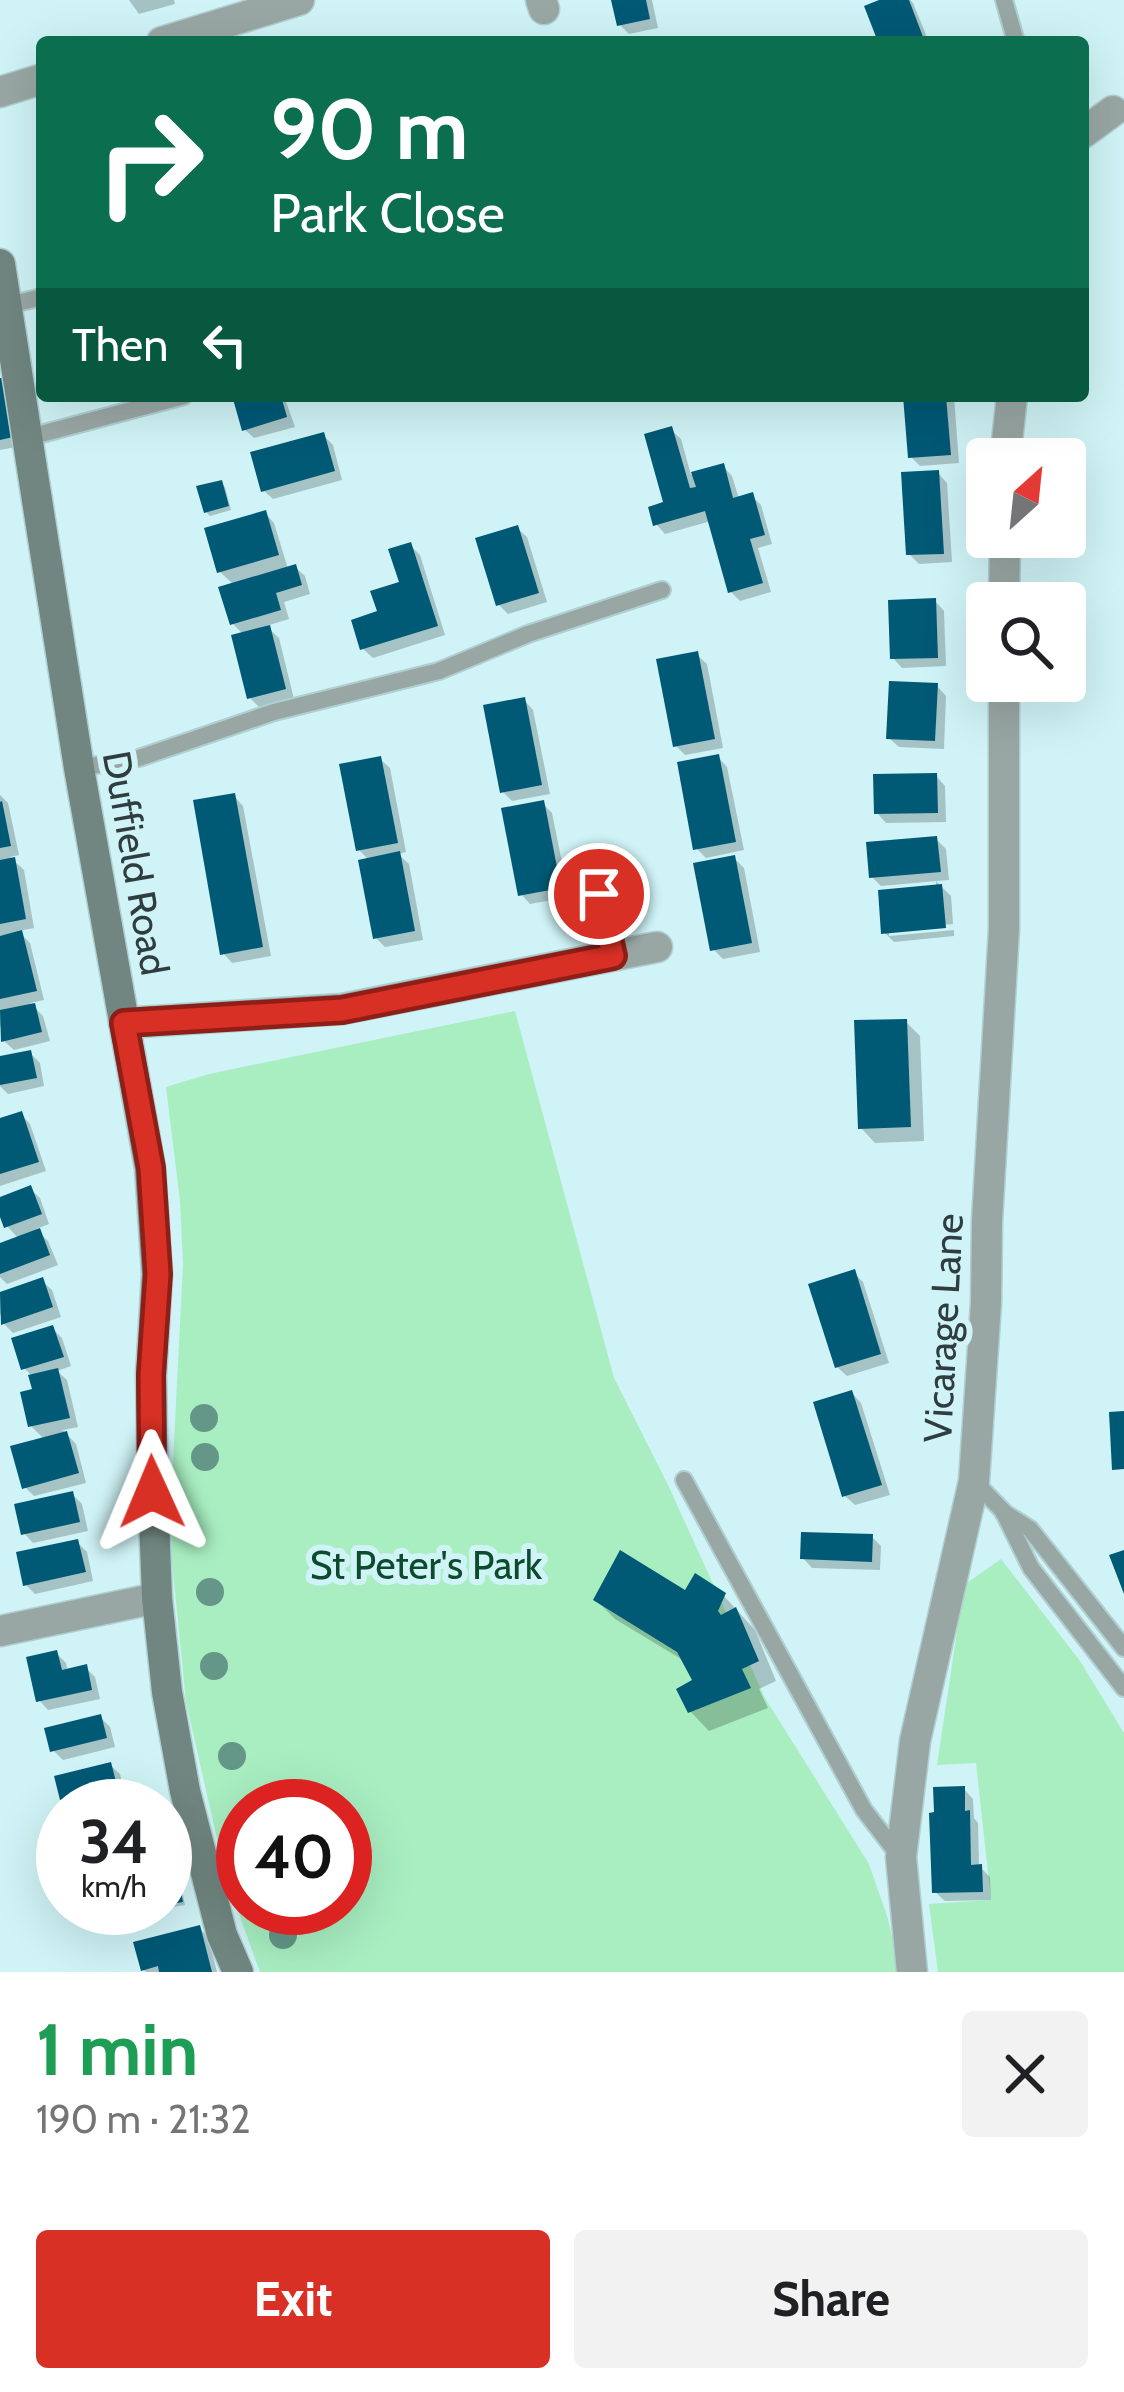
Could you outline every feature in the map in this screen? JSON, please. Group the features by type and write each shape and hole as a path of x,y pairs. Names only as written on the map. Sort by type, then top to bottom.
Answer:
{"street":[{"path":"182,36 299,0"},
{"path":"0,92 36,81"},
{"path":"1089,129 1113,111"},
{"name":"Duffield Road","path":"0,265 79,768 151,1168 158,1274 151,1375 158,1598 167,1692 185,1791 222,1935 238,1972"},
{"path":"1007,438 1011,402"},
{"name":"Vicarage Lane","path":"912,1972 901,1857 915,1741 974,1481 1004,929 1004,702"},
{"path":"599,894 613,956"},
{"path":"124,1023 342,1010 657,947"},
{"path":"0,1631 158,1598"}],"lane":[{"path":"1004,0 1014,36"},
{"path":"5,306 36,298"},
{"path":"26,438 161,402"},
{"path":"79,768 139,758 274,712 439,670 662,590"},
{"path":"685,1480 864,1810 901,1857"},
{"path":"974,1481 1003,1511 1030,1529 1124,1648"},
{"path":"1003,1511 1031,1568 1124,1688"}],"green space":[{"name":"St Peter's Park","path":"515,1011 614,1378 765,1698 869,1864 900,1972 260,1972 247,1935 372,1935 372,1779 216,1779 216,1834 186,1702 172,1562 183,1264 166,1087"},
{"path":"1001,1559 1080,1661 1124,1733 1124,1972 938,1972 929,1904 991,1900 976,1763 937,1765 964,1585"}],"building":[{"path":"611,0 646,0 650,19 617,26"},
{"path":"879,0 909,0 923,36 876,36 864,6"},
{"path":"0,378 13,437 0,440"},
{"path":"234,402 283,402 287,417 242,431"},
{"path":"903,402 947,402 951,455 908,458"},
{"path":"672,426 690,488 696,487 691,472 724,463 733,498 753,492 765,535 750,539 763,583 728,593 705,511 653,526 648,507 663,502 644,434"},
{"path":"324,432 335,471 261,492 250,452"},
{"path":"939,470 944,554 906,555 901,472"},
{"path":"222,480 229,506 204,513 196,486"},
{"path":"266,510 279,555 217,573 204,528"},
{"path":"518,525 539,593 496,606 475,538"},
{"path":"411,542 438,626 360,650 351,620 377,611 370,591 399,582 388,549"},
{"path":"296,564 302,585 276,593 281,610 230,625 218,587"},
{"path":"936,598 938,658 890,659 888,600"},
{"path":"270,625 286,689 247,699 231,635"},
{"path":"698,651 715,739 673,747 656,659"},
{"path":"889,681 938,683 935,741 886,739"},
{"path":"525,697 542,785 500,793 483,705"},
{"path":"719,754 736,842 693,850 677,762"},
{"path":"381,756 398,843 356,851 339,764"},
{"path":"937,773 938,813 874,814 873,774"},
{"path":"235,793 263,947 220,955 193,800"},
{"path":"544,800 561,888 518,896 501,808"},
{"path":"0,802 11,846 0,848"},
{"path":"937,836 941,872 869,878 866,842"},
{"path":"400,851 415,931 373,939 358,860"},
{"path":"735,855 752,943 710,951 693,863"},
{"path":"15,857 26,919 0,924 0,860"},
{"path":"942,884 946,928 881,934 878,890"},
{"path":"22,930 37,991 0,999 0,936"},
{"path":"35,1003 42,1032 1,1042 0,1010"},
{"path":"907,1019 911,1127 858,1129 854,1020"},
{"path":"31,1050 37,1078 0,1085 0,1056"},
{"path":"22,1111 39,1162 0,1174 0,1118"},
{"path":"31,1185 42,1214 4,1228 0,1197"},
{"path":"40,1228 50,1255 0,1274 0,1243"},
{"path":"855,1269 881,1354 835,1368 808,1284"},
{"path":"43,1277 53,1307 1,1325 0,1292"},
{"path":"53,1325 64,1357 21,1370 11,1338"},
{"path":"58,1368 70,1418 28,1427 20,1392 32,1389 28,1375"},
{"path":"852,1390 882,1485 842,1497 813,1402"},
{"path":"1124,1411 1124,1469 1112,1470 1109,1412"},
{"path":"67,1431 79,1473 22,1489 10,1446"},
{"path":"73,1491 80,1522 21,1535 14,1504"},
{"path":"801,1532 873,1534 872,1562 800,1559"},
{"path":"78,1539 86,1572 23,1586 16,1552"},
{"path":"620,1550 685,1590 695,1573 726,1593 718,1611 721,1615 736,1607 759,1661 742,1669 751,1688 688,1713 676,1689 692,1680 677,1652 593,1600"},
{"path":"1124,1550 1124,1594 1109,1555"},
{"path":"57,1650 62,1670 87,1664 92,1690 36,1702 26,1657"},
{"path":"101,1714 107,1738 50,1752 44,1728"},
{"path":"111,1762 115,1779 55,1779"},
{"path":"965,1786 971,1865 982,1864 983,1892 932,1893 929,1813 934,1812 933,1787"},
{"path":"200,1925 212,1972 159,1972 158,1966 141,1971 133,1942 161,1935 192,1935 192,1927"}],"route":[{"path":"152,1492 151,1375 158,1274 151,1168 124,1023 342,1010 613,956 599,894"}]}
